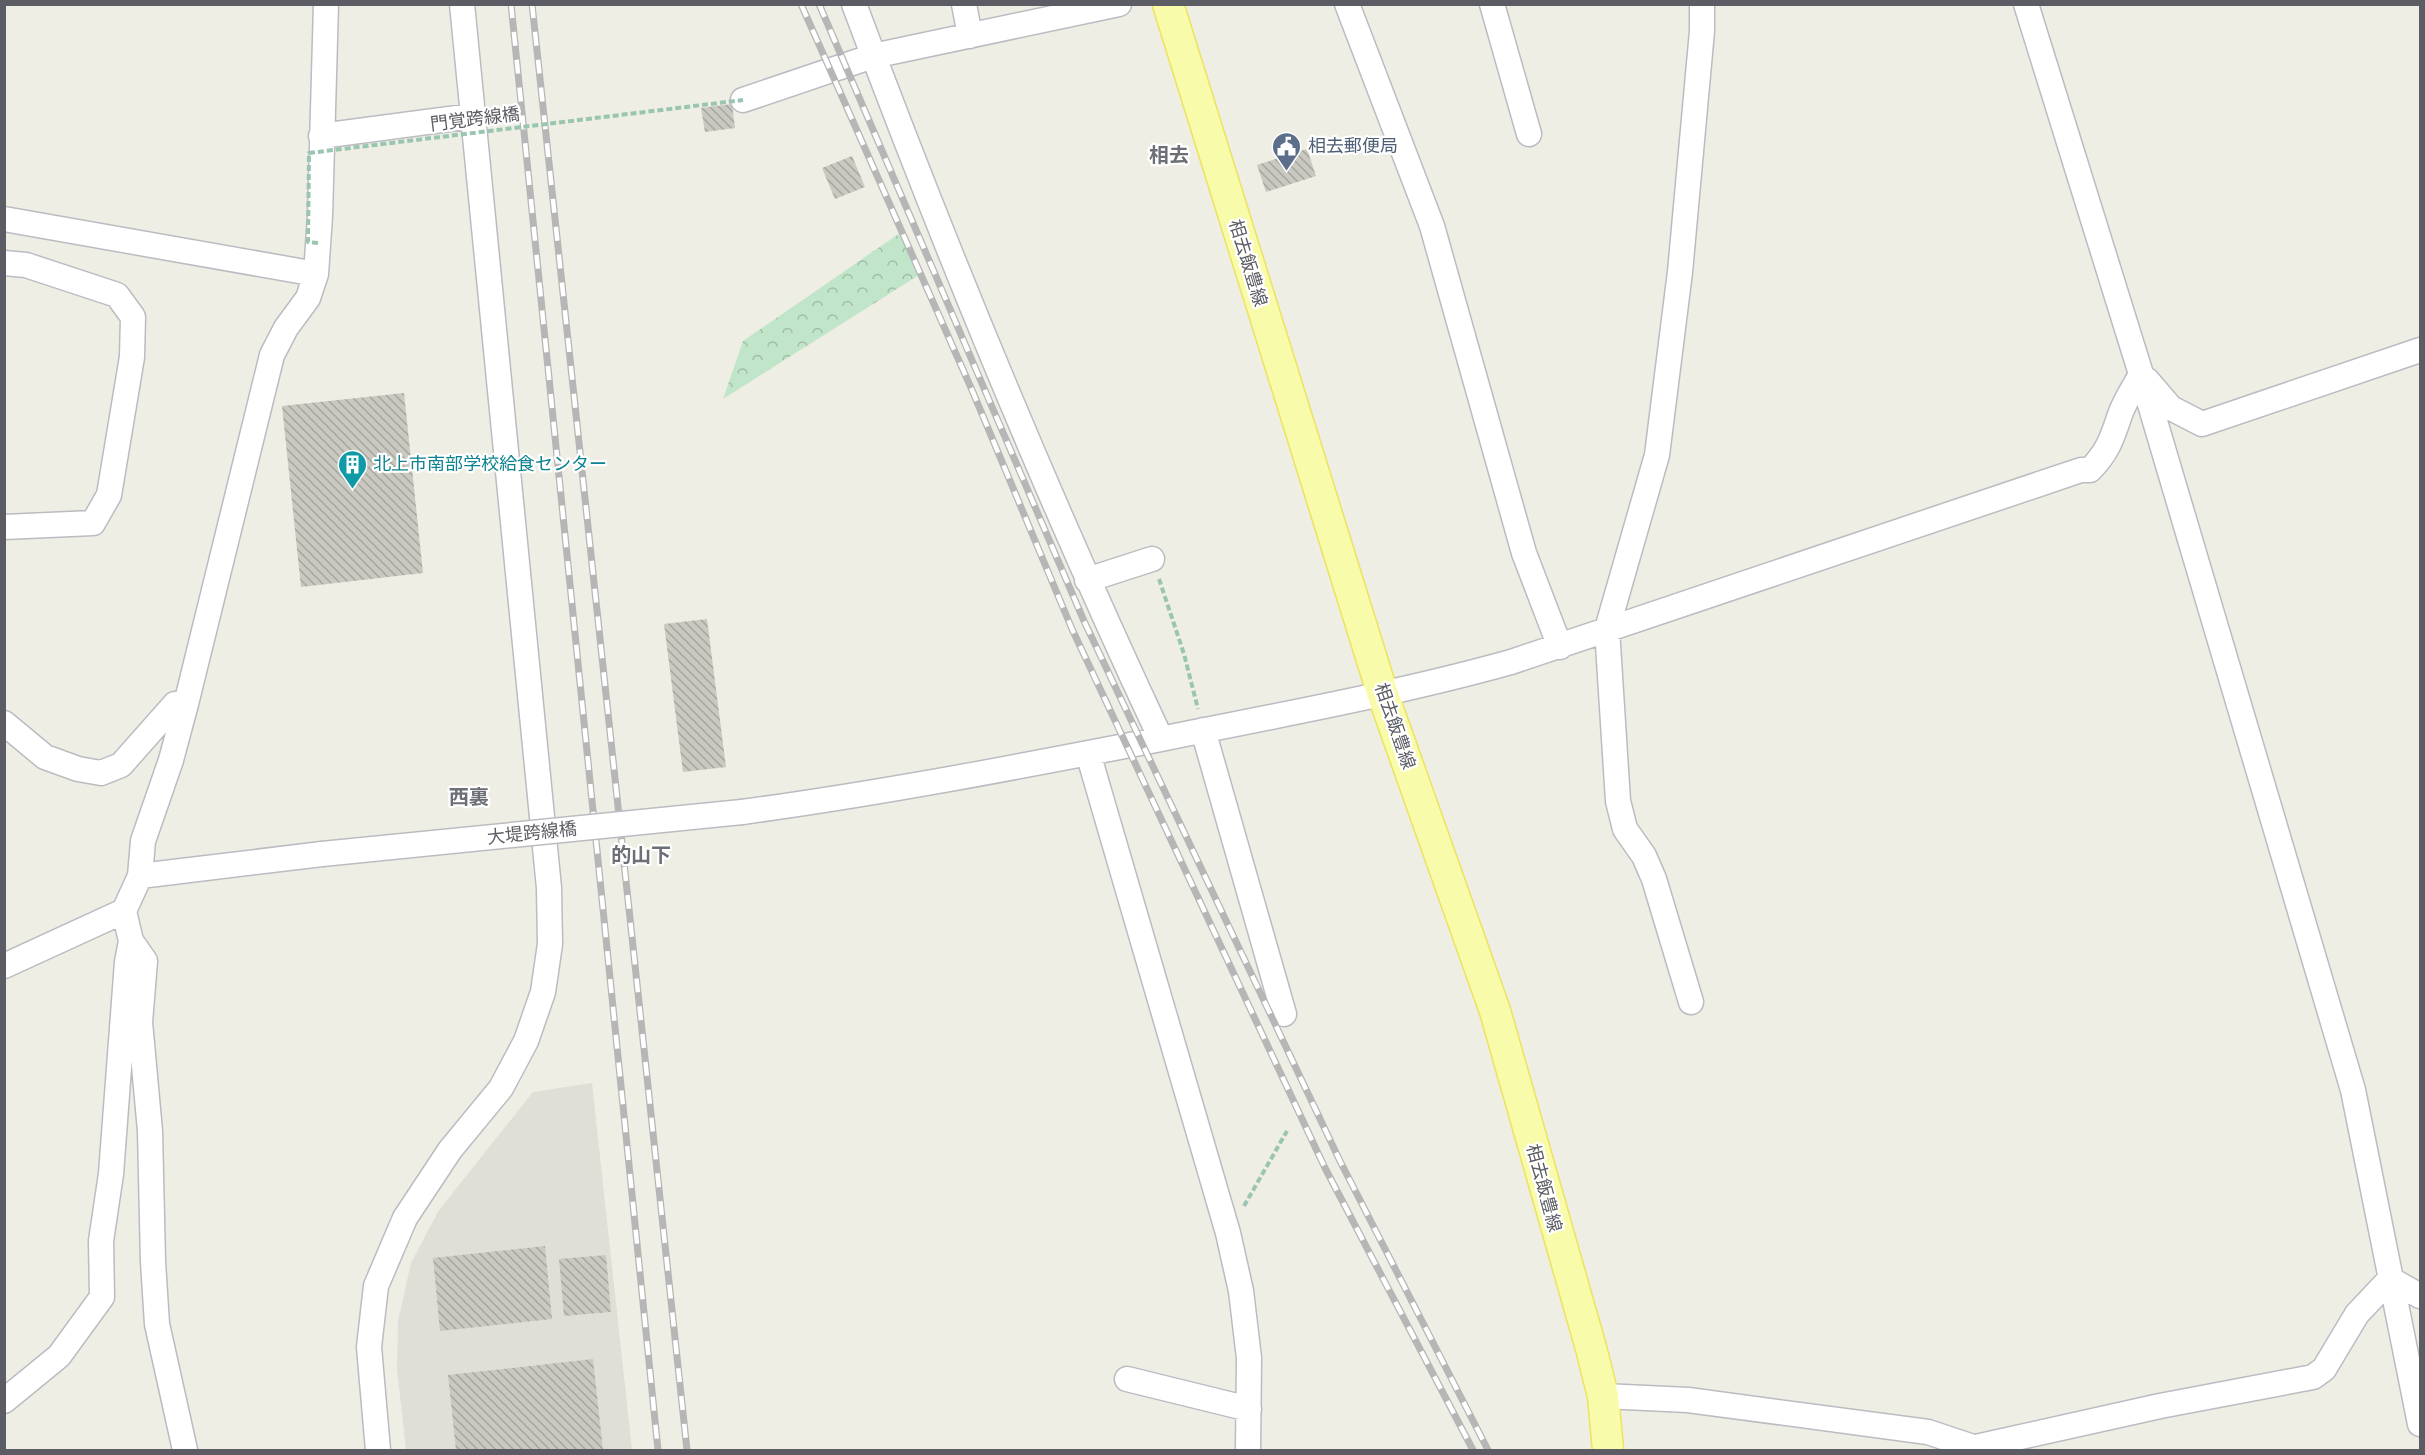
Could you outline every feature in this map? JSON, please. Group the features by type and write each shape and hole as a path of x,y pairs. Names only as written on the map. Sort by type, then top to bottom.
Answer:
{"main road":[{"name":"相去飯豊線","path":"1168,4 1383,695 1495,1011 1603,1396 1608,1450"}],"street":[{"path":"185,1450 157,1324 150,1131 140,1022 145,961 131,941 124,911 140,876 142,841 171,760 186,704 272,355 286,328 308,298 316,274 326,4"},
{"path":"378,1450 369,1347 376,1286 405,1218 450,1150 501,1088 526,1041 543,992 550,945 549,888 462,4"},
{"path":"854,4 959,278 1087,580 1161,739"},
{"path":"964,4 970,36"},
{"path":"743,100 873,56 1119,4"},
{"path":"1347,4 1432,226 1524,553 1560,647"},
{"path":"1492,4 1529,134"},
{"path":"1691,1002 1654,879 1644,856 1625,829 1618,801 1607,629 1657,454 1680,272 1702,31 1702,4"},
{"path":"2026,4 2141,374 2353,1090 2421,1424"},
{"path":"321,136 472,116"},
{"path":"4,219 316,274"},
{"path":"4,263 26,265 117,295 133,317 132,357 109,495 93,523 4,527"},
{"path":"2141,374 2171,408 2202,424 2421,350"},
{"name":"大堤跨線橋","path":"140,876 322,854 742,812 846,798 1383,695 1560,647 1607,629 2081,470 2090,470 2103,455 2117,429 2121,411 2141,374"},
{"path":"1087,580 1152,559"},
{"path":"4,723 45,757 78,769 101,773 121,765 175,704 186,704"},
{"path":"1203,730 1284,1014"},
{"path":"1088,753 1228,1233 1241,1291 1249,1358 1248,1450"},
{"path":"4,966 124,911"},
{"path":"4,1401 59,1356 102,1297 101,1241 111,1174 127,962 131,941"},
{"path":"2390,1278 2421,1296"},
{"path":"1603,1396 1688,1400 1893,1427 1928,1432 1979,1449 2160,1406 2313,1377 2324,1370 2357,1314 2390,1278"},
{"path":"1126,1380 1249,1409"}],"path":[{"name":"門覚跨線橋","path":"318,243 308,242 309,153 743,100"},
{"path":"1152,559 1184,654 1203,730"},
{"path":"1228,1233 1287,1131"}],"shaded area":[{"path":"592,1083 632,1450 406,1450 397,1369 398,1321 411,1263 439,1210 533,1092"}],"green space":[{"path":"900,233 919,275 723,399 743,341"}],"building":[{"path":"732,104 735,128 705,132 701,108"},
{"path":"1307,149 1316,176 1266,192 1257,165"},
{"path":"852,156 865,187 835,199 822,168"},
{"name":"北上市南部学校給食センター","path":"404,393 423,573 301,587 282,406"},
{"path":"707,619 726,767 683,772 664,624"},
{"path":"545,1246 552,1319 440,1331 433,1258"},
{"path":"606,1255 611,1312 564,1316 559,1259"},
{"path":"593,1359 603,1450 456,1450 448,1375"}],"railway":[{"path":"511,4 658,1450"},
{"path":"532,4 687,1450"},
{"path":"801,4 972,390 1072,629 1325,1168 1473,1450"},
{"path":"819,4 1084,621 1340,1161 1488,1450"}],"place":[{"name":"相去郵便局","path":"1287,172"},
{"name":"北上市南部学校給食センター","path":"352,490"}],"district":[{"name":"相去","path":"1169,155"},
{"name":"西裏","path":"469,797"},
{"name":"的山下","path":"641,855"}]}
